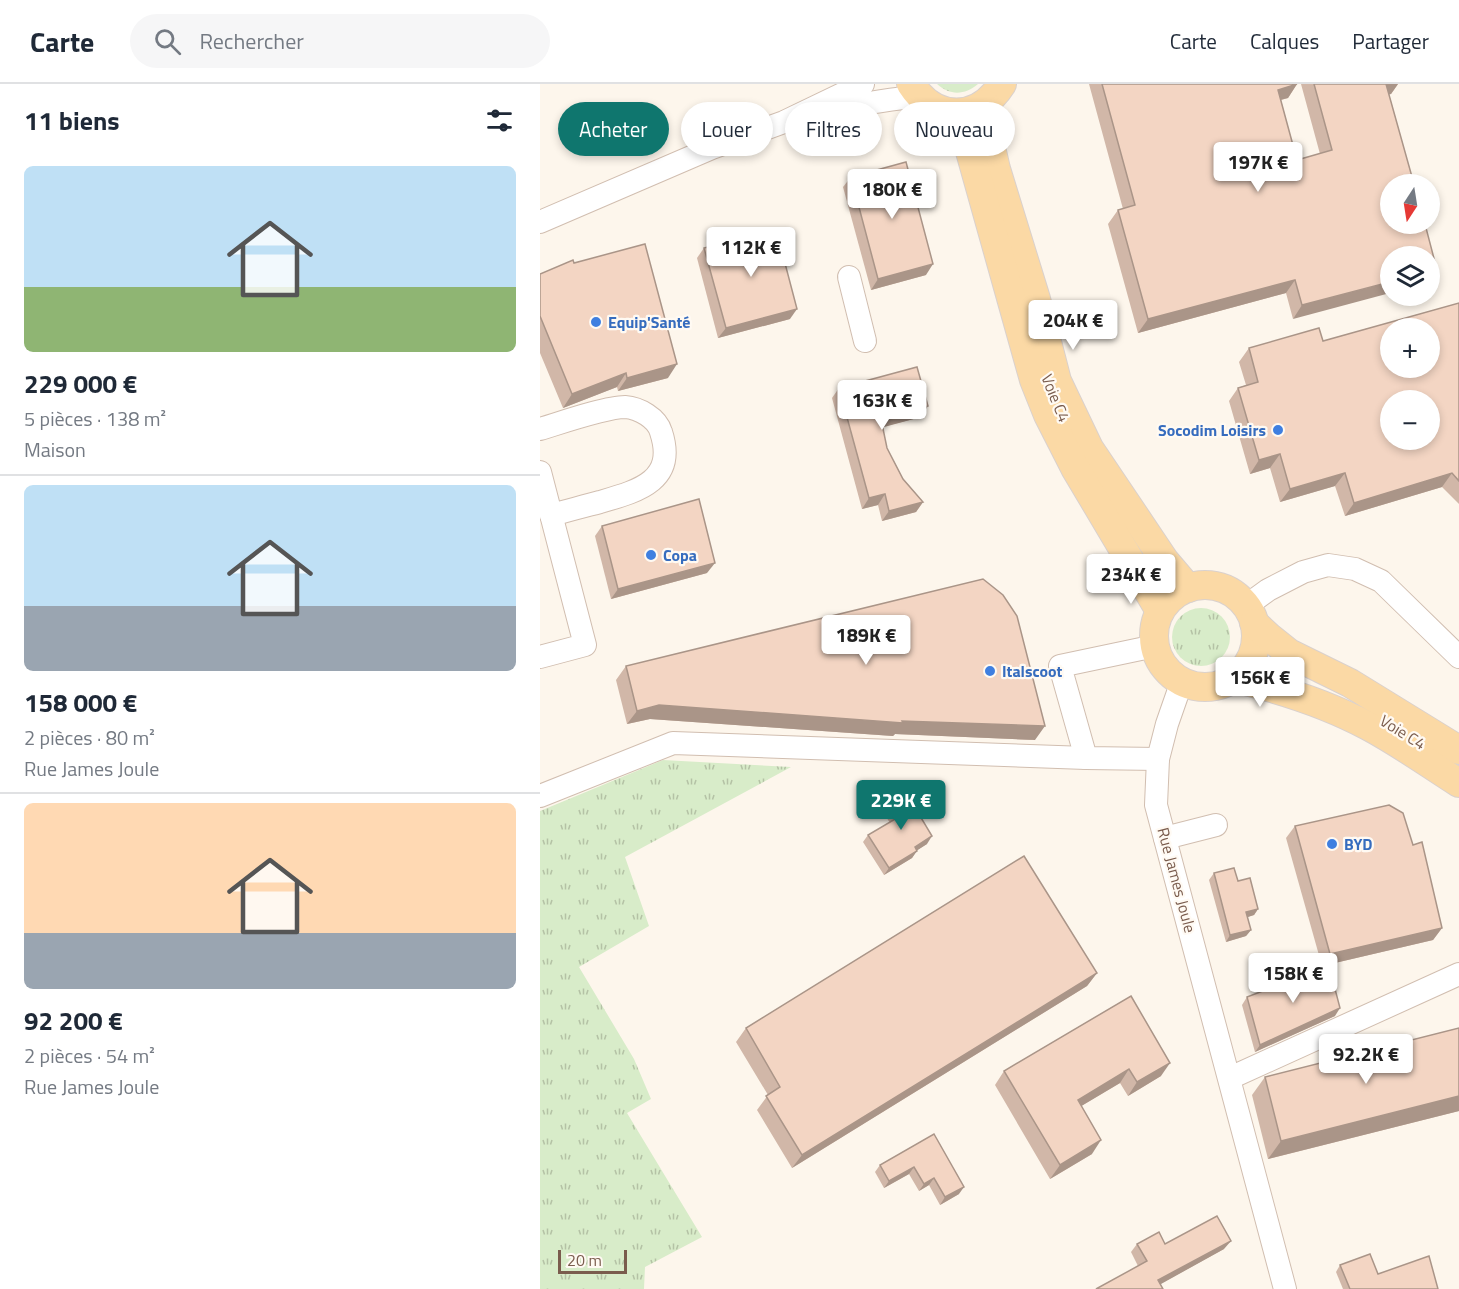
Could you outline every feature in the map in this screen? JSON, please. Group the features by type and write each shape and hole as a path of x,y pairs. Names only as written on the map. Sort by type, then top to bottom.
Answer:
{"main road":[{"path":"915,90 927,102"},
{"path":"982,156 1036,299 1057,381 1089,448 1165,561 1188,588"},
{"path":"982,156 1034,380 1048,415 1076,468 1160,611"},
{"path":"1250,614 1256,641 1251,658 1240,673 1233,678 1208,686 1199,686 1182,681 1164,667 1155,646 1154,634 1160,611 1172,597 1188,588 1215,586 1233,593 1269,637 1289,652 1340,685 1459,750"},
{"path":"1233,678 1299,696 1371,727 1459,783"}],"street":[{"path":"784,122 862,84"},
{"path":"540,222 712,148 784,122 857,104 877,103 915,90"},
{"name":"Voie C4","path":"982,156 1050,387 1083,459 1138,545 1142,577"},
{"path":"849,277 865,341"},
{"path":"540,429 625,407 646,413 660,429 666,452 663,467 654,480 635,492 549,528"},
{"path":"540,472 549,528 585,645 540,657"},
{"name":"Voie C4","path":"1138,545 1165,561"},
{"path":"1250,614 1268,590 1303,572 1328,565 1355,569 1381,580 1459,657"},
{"path":"1086,758 1060,666 1155,646"},
{"name":"Rue James Joule","path":"1182,681 1158,759 1156,805 1285,1289"},
{"path":"1299,696 1340,685"},
{"name":"Voie C4","path":"1340,685 1459,767"},
{"path":"540,796 674,743 1158,759"},
{"path":"1166,838 1216,825"},
{"path":"1230,1078 1459,974"}],"green space":[{"path":"937,84 978,84 958,93 947,91"},
{"path":"1201,608 1212,610 1225,621 1230,637 1228,648 1217,661 1201,666 1190,664 1177,653 1172,637 1174,626 1185,613"},
{"path":"663,760 791,767 625,857 649,926 579,967 634,1059 651,1099 627,1113 702,1237 645,1267 644,1289 540,1289 540,811"}],"building":[{"path":"1102,84 1297,84 1278,90 1297,160 1332,150 1314,84 1386,84 1411,174 1380,174 1380,234 1428,234 1431,246 1380,246 1380,285 1302,305 1295,280 1148,319 1118,210 1135,205"},
{"path":"906,162 933,264 878,279 851,177"},
{"path":"776,229 797,309 726,328 704,248"},
{"name":"Equip'Santé","path":"645,244 677,364 627,378 626,373 572,394 540,316 540,274 573,260 574,263"},
{"path":"1459,303 1459,481 1452,473 1354,503 1345,473 1290,489 1280,454 1259,460 1238,388 1258,382 1249,348 1319,328 1323,341 1380,325 1380,378 1440,378 1440,318 1405,318"},
{"path":"917,367 928,406 881,419 887,448 903,479 923,502 889,511 885,494 869,498 839,388"},
{"name":"Copa","path":"699,499 715,563 618,589 602,526"},
{"path":"983,579 1003,595 1017,616 1045,726 902,721 903,723 659,705 637,711 626,666"},
{"path":"914,791 924,807 917,811 932,836 915,847 917,851 889,868 868,835 897,818 888,805"},
{"path":"1389,805 1403,813 1413,845 1422,842 1442,928 1330,954 1295,826"},
{"path":"1024,856 1097,973 802,1155 766,1096 780,1087 746,1028"},
{"path":"1234,868 1238,881 1250,878 1258,909 1246,912 1251,930 1230,935 1214,873"},
{"path":"1329,966 1340,1008 1260,1045 1247,997"},
{"path":"1131,996 1170,1063 1137,1082 1129,1069 1078,1100 1101,1140 1060,1165 1004,1071"},
{"path":"1459,1028 1459,1096 1281,1141 1265,1077"},
{"path":"934,1134 964,1187 945,1197 934,1178 924,1184 914,1167 889,1181 880,1165"},
{"path":"1217,1216 1231,1241 1158,1280 1163,1289 1096,1289 1147,1261 1137,1244 1159,1232 1165,1244"},
{"path":"1370,1254 1378,1274 1429,1256 1438,1289 1350,1289 1340,1265"}],"place":[{"name":"Equip'Santé","path":"596,322"},
{"name":"Socodim Loisirs","path":"1278,430"},
{"name":"Copa","path":"651,555"},
{"name":"Italscoot","path":"990,671"},
{"name":"BYD","path":"1332,844"}]}
